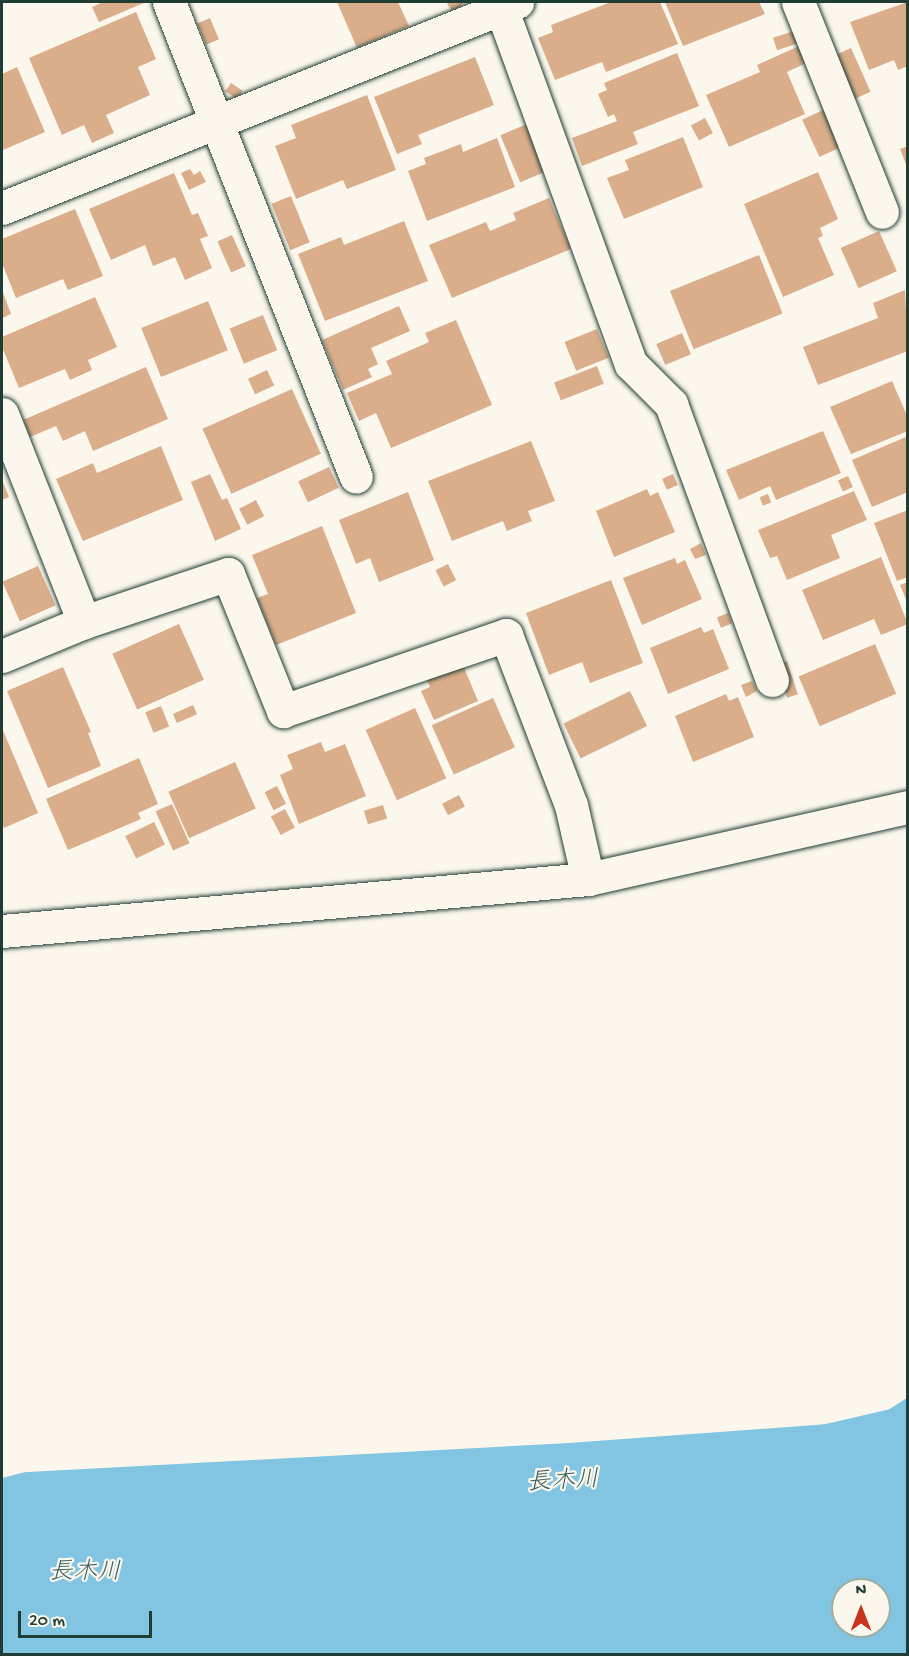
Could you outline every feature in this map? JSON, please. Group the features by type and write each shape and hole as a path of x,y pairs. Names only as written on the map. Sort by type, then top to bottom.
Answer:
{"street":[{"path":"169,2 356,477"},
{"path":"798,2 882,212"},
{"path":"2,208 506,4 631,364 671,404 772,680"},
{"path":"2,414 84,622"},
{"path":"2,656 84,622 228,574 283,711 506,635 570,805 588,879"},
{"path":"2,931 588,879 908,807"}],"water":[{"name":"長木川","path":"907,1398 907,1654 2,1654 2,1483 320,1523 732,1508"}],"building":[{"path":"103,2 146,2 99,22 92,7"},
{"path":"337,2 398,2 409,26 357,48"},
{"path":"462,2 463,4 453,12 447,4"},
{"path":"611,2 660,2 678,44 606,72 602,62 555,80 538,38 553,32 551,25"},
{"path":"665,2 759,2 765,14 683,46"},
{"path":"908,2 908,66 898,70 894,60 869,70 850,22"},
{"path":"136,12 156,59 138,67 150,95 106,115 114,133 92,143 84,125 62,135 29,58"},
{"path":"210,18 219,39 206,45 197,23"},
{"path":"794,31 798,43 777,50 773,38"},
{"path":"799,46 806,63 787,72 805,114 729,147 706,95 760,72 757,65"},
{"path":"851,48 871,92 852,100 833,56"},
{"path":"677,53 699,106 633,132 638,144 582,166 572,138 617,121 614,114 608,117 598,94 607,90 604,83"},
{"path":"475,57 494,105 418,135 422,144 397,154 374,97"},
{"path":"17,67 45,132 3,150 2,74"},
{"path":"231,83 243,91 237,99 225,91"},
{"path":"367,95 396,170 347,189 343,180 296,199 275,146 296,138 291,125"},
{"path":"823,110 840,147 819,157 802,120"},
{"path":"705,118 713,133 699,141 691,126"},
{"path":"527,124 547,171 520,182 500,135"},
{"path":"683,137 703,187 624,219 607,178 629,170 625,160"},
{"path":"497,138 515,187 427,221 408,171 426,164 424,158 461,144 463,152"},
{"path":"908,146 908,167 907,167 900,149"},
{"path":"190,169 194,175 200,171 206,182 189,190 181,173"},
{"path":"818,172 838,219 820,228 823,236 818,238 834,275 783,297 744,204"},
{"path":"174,173 192,215 198,213 208,236 200,239 212,268 185,280 175,257 153,266 145,245 111,260 89,209"},
{"path":"291,196 310,242 290,250 272,204"},
{"path":"549,198 571,249 452,298 429,245 486,222 490,231 516,220 513,213"},
{"path":"75,209 103,276 68,290 63,279 16,298 2,263 2,239"},
{"path":"404,221 428,281 325,321 298,254 341,237 344,245"},
{"path":"879,231 897,271 859,288 841,248"},
{"path":"232,235 246,266 231,273 217,242"},
{"path":"759,255 783,313 694,349 670,291"},
{"path":"2,290 11,314 2,318"},
{"path":"905,290 908,351 818,385 803,347 878,318 873,303"},
{"path":"95,297 117,347 88,360 92,370 70,380 65,369 19,388 2,347 2,337"},
{"path":"208,301 228,350 161,377 141,328"},
{"path":"399,306 410,331 371,348 378,364 368,369 372,377 343,390 322,340"},
{"path":"263,315 277,350 244,364 230,328"},
{"path":"456,320 492,405 391,448 376,413 359,421 347,393 392,374 386,361 429,342 425,333"},
{"path":"597,329 609,358 576,371 565,342"},
{"path":"682,333 691,354 665,365 656,344"},
{"path":"597,366 604,384 561,400 554,382"},
{"path":"146,367 168,419 93,451 85,431 63,441 56,426 30,437 23,420"},
{"path":"267,370 274,385 255,394 248,379"},
{"path":"892,381 908,418 908,431 851,454 830,407"},
{"path":"292,389 321,454 231,494 202,429"},
{"path":"823,431 841,473 776,500 770,486 739,500 726,470"},
{"path":"908,436 908,492 872,507 852,460"},
{"path":"531,441 555,501 528,511 532,521 507,531 503,521 452,541 428,481"},
{"path":"161,446 183,500 83,541 56,479 93,463 97,473"},
{"path":"329,467 339,488 308,502 298,481"},
{"path":"210,474 222,500 227,498 241,529 215,541 191,482"},
{"path":"673,474 678,485 667,490 662,479"},
{"path":"848,476 853,487 843,491 838,480"},
{"path":"2,480 9,497 2,500"},
{"path":"647,489 650,496 658,492 675,532 614,557 596,511"},
{"path":"854,491 867,520 831,535 840,558 787,580 777,556 770,558 758,530"},
{"path":"408,492 434,560 379,582 370,558 356,564 339,520"},
{"path":"768,494 771,502 763,506 760,497"},
{"path":"256,500 264,516 247,525 239,509"},
{"path":"908,510 908,577 897,581 874,523"},
{"path":"322,526 356,613 276,645 257,598 268,594 252,555"},
{"path":"701,543 706,555 695,559 690,549"},
{"path":"881,557 908,624 881,635 874,619 823,640 802,590"},
{"path":"675,558 677,564 685,560 702,599 642,625 623,578"},
{"path":"448,564 456,580 444,586 436,570"},
{"path":"38,566 55,605 20,621 2,582"},
{"path":"611,580 643,663 590,683 582,662 549,675 526,613"},
{"path":"908,582 908,604 900,585"},
{"path":"728,613 732,623 721,628 717,617"},
{"path":"179,624 204,680 137,709 112,654"},
{"path":"701,627 704,633 713,629 729,669 668,694 650,648"},
{"path":"875,644 896,694 820,726 799,676"},
{"path":"787,661 798,694 787,698 777,664"},
{"path":"463,665 478,701 434,720 421,691 430,687 427,680"},
{"path":"63,667 91,732 88,733 101,766 48,788 7,691"},
{"path":"752,681 757,691 746,697 741,685"},
{"path":"630,691 647,726 581,758 563,723"},
{"path":"726,694 729,701 738,697 754,737 693,762 675,716"},
{"path":"493,698 515,747 454,775 432,725"},
{"path":"193,705 197,714 177,723 173,714"},
{"path":"161,706 169,726 153,733 145,712"},
{"path":"415,708 446,778 397,800 366,730"},
{"path":"2,728 38,813 4,828 2,822"},
{"path":"321,742 325,752 345,744 366,796 299,824 280,775 293,769 287,755"},
{"path":"139,758 158,804 138,813 141,819 68,850 46,799"},
{"path":"235,762 256,809 189,838 168,792"},
{"path":"277,786 286,804 274,810 265,792"},
{"path":"459,795 465,807 448,815 442,804"},
{"path":"172,804 189,843 173,851 156,811"},
{"path":"383,805 387,818 368,824 364,811"},
{"path":"285,809 295,828 281,835 271,817"},
{"path":"154,822 165,844 136,858 125,836"}],"waterway":[{"name":"長木川","path":"2,1519 30,1512 571,1483 830,1464 908,1446"}]}
